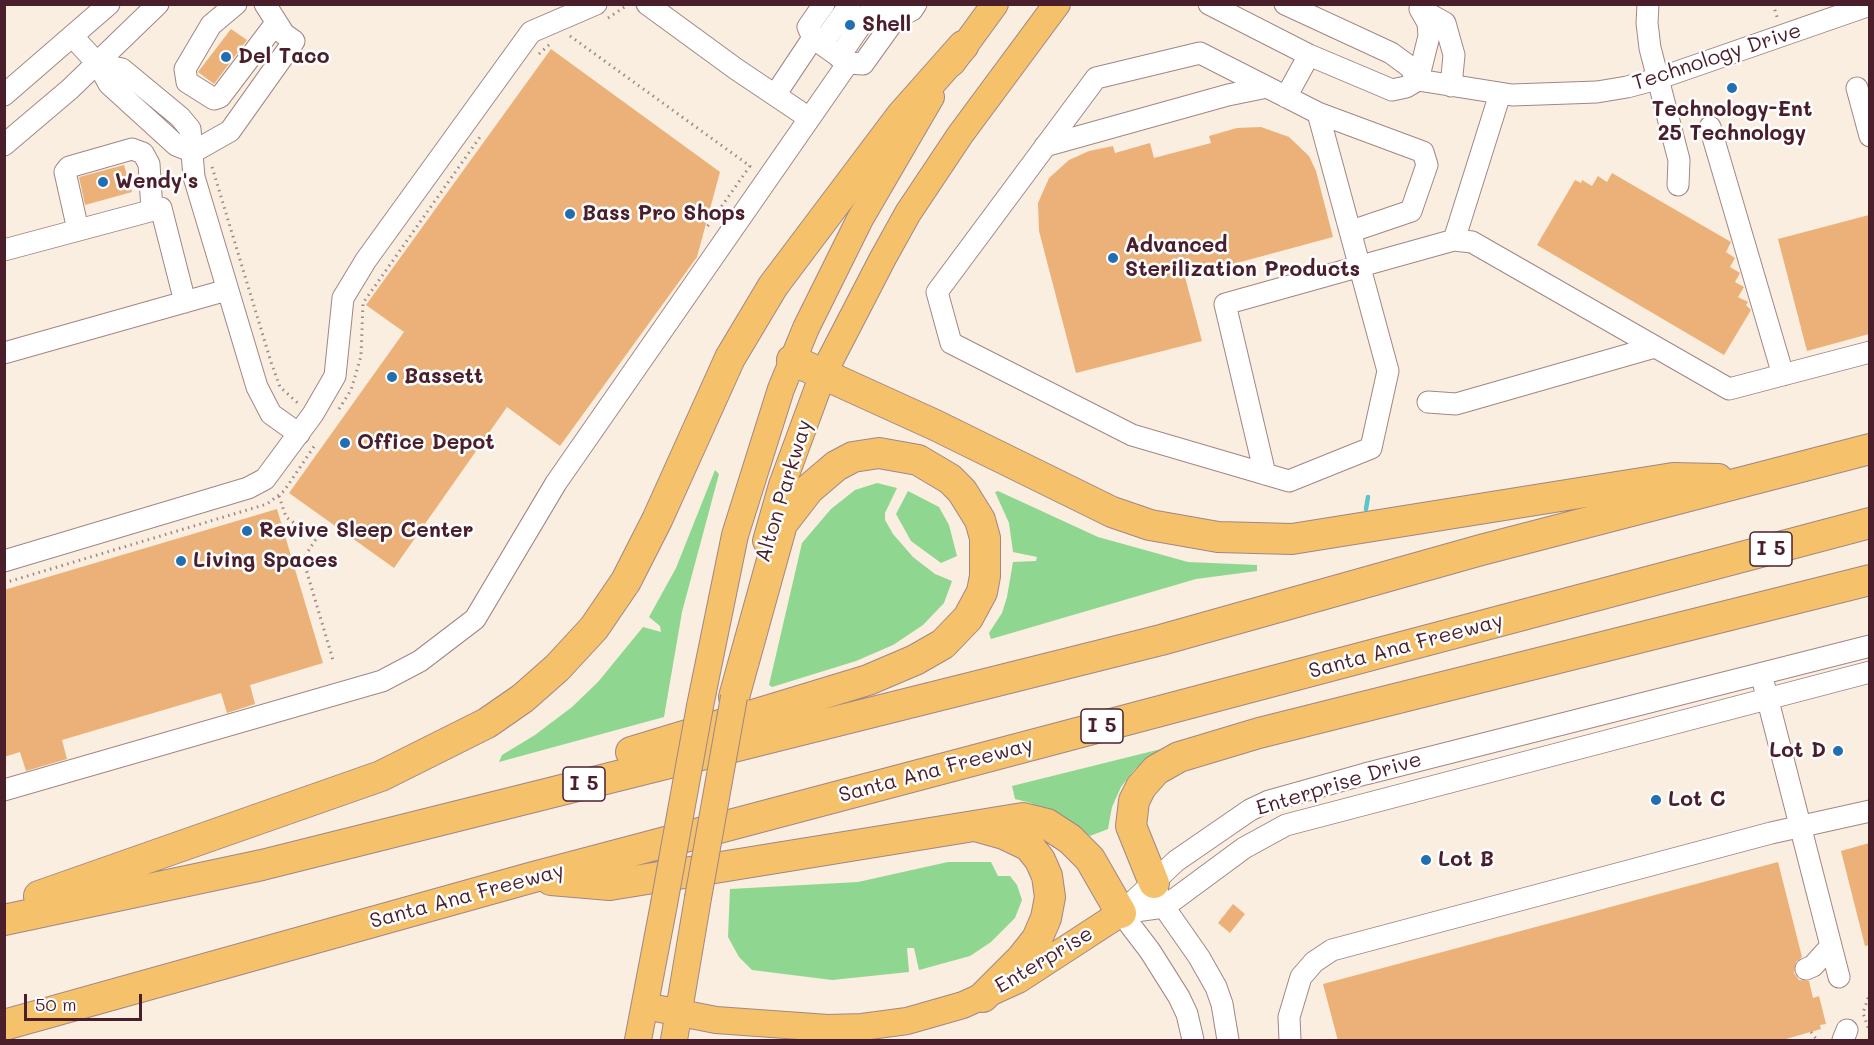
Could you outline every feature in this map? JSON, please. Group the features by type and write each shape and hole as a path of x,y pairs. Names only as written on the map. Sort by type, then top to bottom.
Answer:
{"highway":[{"path":"4,906 48,893 381,776 465,735 508,709 537,686 575,650 626,581 657,520 730,358 773,286 874,150 963,46"},
{"path":"792,360 1112,512 1150,525 1218,537 1292,539 1674,478 1751,481"},
{"name":"I 5","path":"4,920 255,866 1161,640 1481,550 1869,449"},
{"path":"255,866 828,693 915,660 943,644 960,628 982,592 986,560 985,538 980,520 962,491 950,479 918,460 879,453 853,457 836,466 809,489 782,524 734,697"},
{"name":"Santa Ana Freeway","path":"4,1025 530,878 1869,523"},
{"path":"1159,895 1131,826 1134,801 1141,787 1156,770 1179,757 1259,733 1869,580"},
{"path":"530,878 610,885 1023,818 1047,824 1070,839 1090,859 1121,913"},
{"path":"970,825 1004,834 1029,846 1044,868 1050,897 1046,918 1037,939 1022,958 983,997"}],"main road":[{"name":"Alton Parkway","path":"638,1041 700,706 735,535 762,444 792,360 876,189 963,46 994,4"},
{"name":"Alton Parkway","path":"674,1041 677,1012 754,593 772,522 823,374 908,213 960,135 1057,4"},
{"name":"Enterprise","path":"645,1006 716,1020 828,1028 862,1028 926,1017 983,997 1031,973 1121,913"}],"street":[{"path":"4,95 109,4"},
{"path":"4,145 23,132 98,64 158,4"},
{"path":"236,4 211,25 185,69 187,82 214,99 220,98 276,23"},
{"path":"193,152 230,131 294,41 284,34 265,4"},
{"path":"4,561 248,488 265,479 299,434 335,376 343,298 366,260 531,32 596,4"},
{"path":"647,4 809,118"},
{"path":"824,4 808,27 831,51 862,64 896,18 912,10 916,4"},
{"path":"4,790 382,681 420,661 475,619 556,483 809,118 831,51 850,4"},
{"path":"775,94 831,51 877,4 896,18"},
{"name":"Technology Drive","path":"1209,4 1309,55 1392,90 1418,81 1500,94 1597,92 1657,80 1869,4"},
{"path":"1285,4 1391,53 1410,67 1418,81"},
{"path":"1648,4 1647,23 1657,80 1679,160 1678,185"},
{"path":"1418,81 1429,36 1428,23 1419,9 1445,23 1454,55 1451,86"},
{"path":"72,37 98,64 109,84 176,145 193,152"},
{"path":"1318,113 1362,267 1388,371 1371,448 1289,481 1132,435 951,343 937,292 1096,78 1200,53 1318,113 1423,152 1426,165 1411,211 1352,231"},
{"path":"1045,146 1228,95 1276,92 1309,55"},
{"path":"1857,88 1869,136"},
{"path":"1454,240 1492,127 1500,94"},
{"path":"1710,126 1783,375"},
{"path":"78,230 65,172 69,167 132,149 143,153 149,164 152,210"},
{"path":"193,152 194,177 264,405 271,414 299,434"},
{"path":"4,250 161,208 185,302"},
{"path":"1265,474 1225,304 1454,240 1472,242 1729,389 1869,352"},
{"path":"4,353 227,290"},
{"path":"1428,402 1456,404 1655,347"},
{"name":"Enterprise Drive","path":"1159,895 1176,861 1250,810 1269,801 1365,774 1869,646"},
{"path":"1761,672 1839,977"},
{"name":"Enterprise Drive","path":"1121,913 1159,895 1286,825 1869,672"},
{"path":"1290,1041 1289,1017 1301,977 1314,963 1332,950 1799,827 1869,811"},
{"path":"1159,895 1216,987 1222,1004 1228,1041"},
{"path":"1121,913 1174,988 1187,1014 1193,1041"},
{"path":"1806,969 1813,966 1830,947"}],"path":[{"path":"568,34 750,166 707,227"},
{"path":"279,496 286,517 316,539 303,559 333,660"},
{"path":"1869,992 1863,1013 1869,1033"},
{"path":"1811,1032 1817,1041"}],"green space":[{"path":"715,470 719,474 682,612 664,717 499,762 502,755 535,735 572,707 598,682 643,627 661,632 660,626 649,617 676,568"},
{"path":"877,483 897,488 885,513 885,520 893,534 913,557 935,574 952,581 944,603 923,625 893,645 856,661 772,687 769,685 802,543 831,509 855,490"},
{"path":"908,491 939,507 949,525 957,556 941,563 911,541 896,514"},
{"path":"998,491 1098,537 1188,562 1257,565 1257,571 1196,579 991,639 989,633 1002,613 1007,597 1013,562 1036,561 1037,557 1013,552 1009,523 995,492"},
{"path":"1161,749 1161,752 1135,769 1121,787 1112,807 1108,829 1090,836 1031,803 1015,799 1012,786"},
{"path":"948,862 991,862 998,876 1010,876 1017,885 1022,900 1015,918 991,942 970,956 919,970 914,948 907,948 909,972 832,980 752,970 739,957 728,937 730,889 858,882"}],"building":[{"name":"Del Taco","path":"231,29 247,40 214,84 198,72"},
{"name":"Bass Pro Shops","path":"551,49 720,172 697,257 560,446 507,407 394,568 289,493 404,332 366,305"},
{"path":"1261,127 1289,137 1309,156 1316,171 1333,237 1185,277 1202,341 1076,373 1039,231 1038,203 1049,178 1069,160 1089,151 1113,146 1115,153 1150,143 1154,158 1211,143 1209,136 1237,128"},
{"name":"Wendy's","path":"124,165 132,192 85,205 79,177"},
{"path":"1612,173 1731,242 1726,252 1735,258 1730,267 1740,273 1735,282 1744,287 1738,297 1748,302 1746,305 1751,310 1724,355 1537,245 1575,180 1581,183 1582,180 1592,186 1598,176 1607,182"},
{"path":"1869,215 1869,334 1807,351 1778,239"},
{"path":"277,509 323,663 250,685 255,704 227,713 221,693 62,740 67,759 26,771 20,752 4,757 4,590"},
{"path":"1869,843 1869,945 1865,946 1841,851"},
{"path":"1778,862 1802,957 1796,962 1794,973 1799,980 1809,981 1813,998 1819,996 1826,1024 1820,1025 1821,1029 1779,1041 1338,1041 1323,984"},
{"path":"1233,904 1245,914 1230,933 1218,923"}],"waterway":[{"path":"1366,509 1368,497"}],"place":[{"name":"Shell","path":"850,25"},
{"name":"Del Taco","path":"226,57"},
{"name":"Technology-Ent 25 Technology","path":"1732,88"},
{"name":"Wendy's","path":"103,182"},
{"name":"Bass Pro Shops","path":"570,214"},
{"name":"Advanced Sterilization Products","path":"1113,258"},
{"name":"Bassett","path":"392,377"},
{"name":"Office Depot","path":"345,443"},
{"name":"Revive Sleep Center","path":"247,531"},
{"name":"Living Spaces","path":"181,561"},
{"name":"Lot D","path":"1838,751"},
{"name":"Lot C","path":"1656,800"},
{"name":"Lot B","path":"1426,860"}]}
